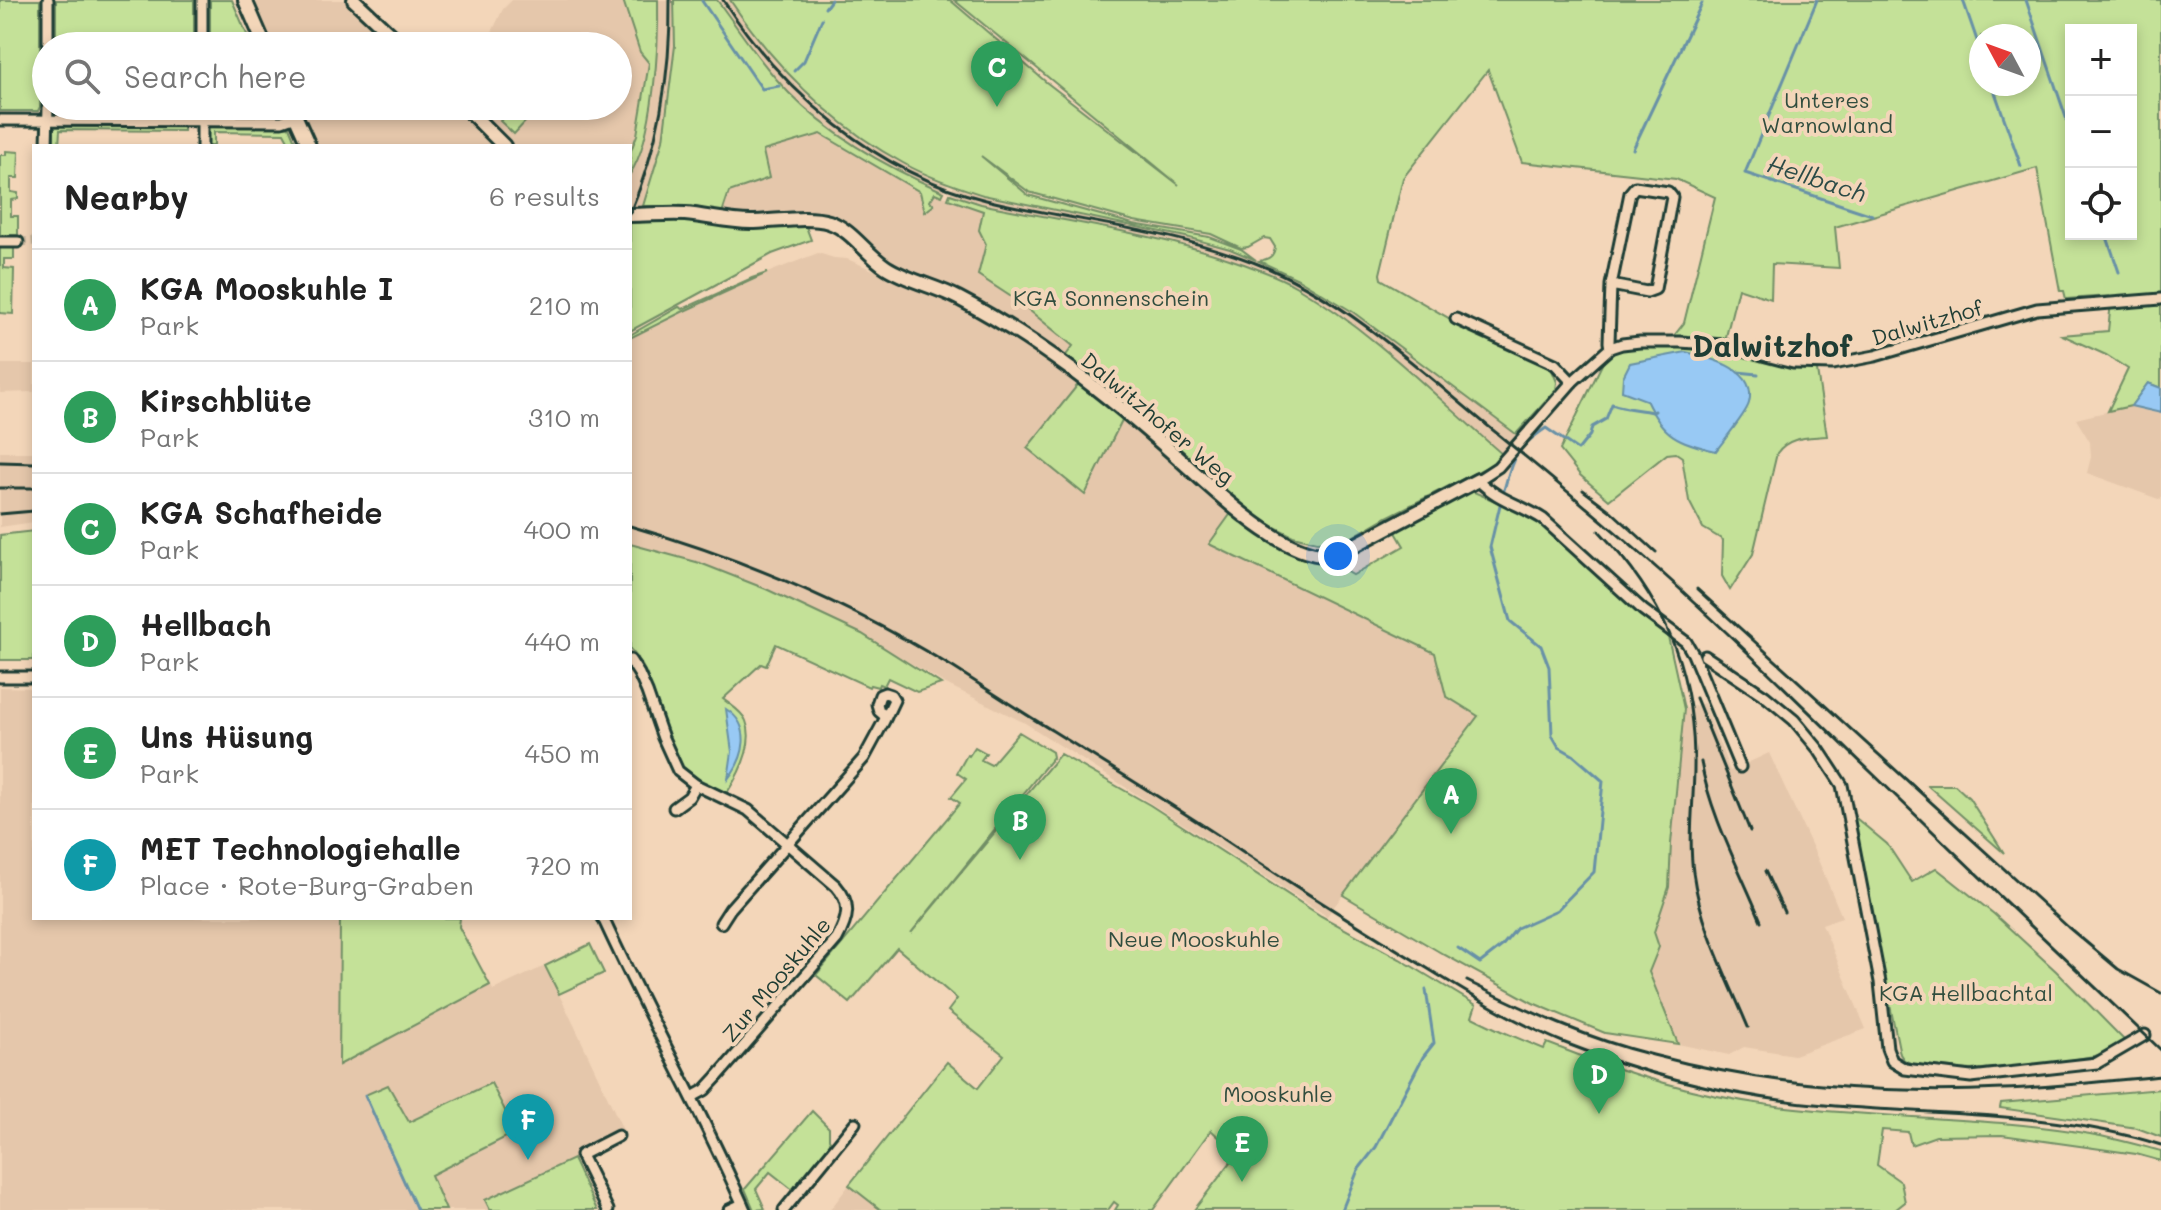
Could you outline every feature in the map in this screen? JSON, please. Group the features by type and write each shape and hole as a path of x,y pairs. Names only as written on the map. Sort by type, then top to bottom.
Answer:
{"street":[{"path":"48,0 48,32"},
{"path":"202,0 202,32"},
{"path":"245,0 259,32"},
{"path":"354,0 388,32"},
{"path":"0,120 283,120"},
{"path":"47,144 48,120"},
{"path":"297,120 308,144"},
{"path":"478,120 502,144"},
{"path":"202,121 202,144"},
{"path":"1456,319 1555,364 1572,382 1610,348 1611,285 1630,193 1635,187 1668,192 1672,197 1655,289 1647,292 1611,285"},
{"name":"Dalwitzhofer Weg","path":"632,215 682,214 749,222 803,220 832,223 884,266 957,297 1056,360 1131,416 1249,521 1284,541 1314,553 1340,553 1495,470 1572,382"},
{"path":"0,242 18,242"},
{"name":"Dalwitzhof","path":"1610,348 1640,342 1724,345 1793,363 1833,364 1875,356 2037,309 2161,299"},
{"path":"1478,480 1491,493 1531,511 1555,529 1643,610 1686,642 1740,767"},
{"path":"1705,656 1765,696 1794,720 1842,785 1880,982 1887,1048 1892,1061 1905,1069 1971,1077 2097,1063 2145,1035"},
{"name":"Zur Mooskuhle","path":"632,663 647,692 674,765 683,777 742,806 843,893 848,907 846,923 837,939 717,1077 705,1090 692,1097"},
{"path":"0,677 32,677"},
{"path":"721,923 864,758 886,717"},
{"path":"674,808 689,797 696,785"},
{"path":"604,920 744,1207 729,1210"},
{"path":"784,1210 855,1123"},
{"path":"608,1210 581,1155 618,1136"}],"shaded area":[{"path":"257,0 347,0 380,32 268,32 257,8"},
{"path":"512,0 650,0 650,63 632,148 632,144 317,144 306,120 632,120 632,32 492,32 503,9"},
{"path":"657,0 673,0 675,46 663,140 643,206 632,206 632,171 652,91"},
{"path":"717,0 730,0 800,88 830,115 905,164 948,183 944,192 881,162 822,122 773,75"},
{"path":"821,134 920,192 925,212 934,205 929,202 935,193 983,211 986,244 979,275 1019,302 1073,346 1064,358 898,268 876,254 837,216 825,213 755,217 722,213 728,192 763,151"},
{"path":"954,185 1022,204 1186,237 1230,249 1277,268 1353,312 1516,434 1516,439 1503,455 1348,320 1185,245 981,204 950,194"},
{"path":"818,253 847,259 975,315 1107,401 1232,512 1209,544 1435,653 1446,696 1478,716 1327,916 1025,723 944,683 862,634 766,589 700,563 632,545 632,337 752,279"},
{"path":"2161,299 2161,500 2087,473 2091,457 2090,442 2076,419 2131,406 2147,383 2106,355"},
{"path":"0,364 32,364 32,392 0,393"},
{"path":"0,452 32,452 32,522 0,527"},
{"path":"0,687 32,688 32,920 460,920 460,927 493,990 545,966 623,1130 573,1154 599,1210 0,1210"},
{"path":"1704,703 1730,771 1769,753 1842,917 1822,924 1866,1029 1794,1055 1744,1047 1729,1055 1678,1044 1648,972 1659,948 1654,932 1669,887 1684,709"},
{"path":"849,1185 871,1202 881,1210 830,1210"}],"green space":[{"path":"0,0 40,0 40,32 32,32 32,111 0,111"},
{"path":"56,0 194,0 194,32 56,32"},
{"path":"210,0 232,0 246,32 210,32"},
{"path":"623,0 658,0 656,65 650,115 645,138 632,170 632,148 649,63 640,52"},
{"path":"674,0 717,0 770,71 823,124 902,173 944,192 942,196 935,193 930,201 934,205 925,212 920,192 821,134 763,151 769,178 729,192 722,213 690,206 643,206 663,140 675,46"},
{"name":"Unteres Warnowland","path":"730,0 950,0 1046,82 1179,185 954,0 2161,0 2161,388 2148,383 2131,406 2108,411 2128,369 2062,335 2108,331 2111,302 2109,296 2066,299 2064,291 2060,291 2037,168 1835,227 1839,268 1772,264 1771,299 1738,288 1724,345 1816,364 1827,436 1787,443 1777,453 1753,554 1730,590 1722,576 1723,540 1703,528 1689,501 1682,457 1676,453 1667,454 1609,500 1580,475 1560,450 1610,348 1669,342 1684,323 1715,197 1676,179 1522,162 1488,70 1403,178 1380,274 1381,279 1454,321 1552,370 1557,382 1556,390 1516,434 1353,312 1298,279 1259,261 1273,253 1275,247 1270,239 1264,238 1241,248 1211,234 1134,221 1029,192 981,156 1028,195 1133,224 1209,237 1241,249 1256,260 1186,237 983,195 932,177 852,131 807,92 766,49"},
{"path":"501,120 527,120 514,134"},
{"path":"54,125 184,127 184,131 60,130 59,144 54,144"},
{"path":"207,127 289,127 296,144 290,144 284,133 214,132 214,144 207,144"},
{"path":"6,151 19,152 18,178 11,178 11,192 18,193 18,199 11,200 11,216 18,216 18,235 0,235 0,155 6,155"},
{"name":"KGA Sonnenschein","path":"950,194 981,204 1177,244 1241,263 1283,280 1352,324 1503,455 1495,463 1347,540 1317,542 1293,536 1259,519 1113,394 1064,358 1073,346 1019,302 978,275 986,244 979,230 983,211 948,199"},
{"path":"684,218 805,224 811,240 772,254 632,330 632,222"},
{"path":"0,245 14,245 14,259 4,259 4,268 14,269 13,314 0,313"},
{"path":"767,273 632,337 632,334 679,307 683,309"},
{"path":"1080,382 1124,416 1085,495 1027,448"},
{"path":"1465,490 1546,525 1649,621 1667,632 1684,709 1669,887 1654,932 1659,947 1649,972 1678,1044 1605,1033 1533,1003 1343,895 1478,716 1446,696 1435,653 1209,544 1232,512 1279,546 1306,557 1334,561 1353,575 1404,546 1394,529"},
{"path":"32,531 32,660 0,660 0,535"},
{"path":"632,545 700,563 766,589 862,634 941,684 917,692 888,678 884,686 869,687 776,644 766,666 761,664 723,699 742,714 749,739 744,758 727,793 693,777 678,760 638,658 632,651"},
{"path":"1019,732 1052,752 1053,757 911,933 1060,754 1150,805 1321,916 1476,1005 1472,1017 1544,1049 1547,1043 1656,1081 1741,1101 1809,1110 2050,1128 2161,1151 2161,1161 2136,1154 2002,1135 1936,1136 1911,1145 1908,1132 1882,1130 1877,1165 1901,1182 1905,1202 1895,1210 1194,1210 1237,1154 1211,1130 1153,1210 1115,1210 1118,1205 1114,1202 1108,1210 881,1210 849,1185 947,1062 978,1088 1004,1055 948,1011 957,999 897,948 850,1003 816,975 960,803 951,797 966,779 957,773 967,755 975,747 986,753 981,760 991,765"},
{"path":"1927,785 1955,785 1969,798 2004,853"},
{"name":"KGA Hellbachtal","path":"1851,814 1887,844 1912,882 1936,868 1994,914 2125,1041 2100,1055 2053,1063 1971,1070 1912,1064 1904,1060 1900,1054"},
{"path":"340,920 460,920 459,927 490,985 339,1065"},
{"path":"590,944 604,973 559,994 545,966"},
{"path":"491,1083 516,1132 431,1175 446,1210 417,1210 365,1095 388,1085 409,1122"},
{"path":"2161,1089 2161,1137 2137,1128 2000,1108 2001,1103"},
{"path":"812,1111 829,1128 832,1145 793,1190 770,1172 756,1189 765,1209 754,1210 745,1189"},
{"path":"573,1159 597,1210 490,1210 485,1200"}],"water":[{"path":"1686,352 1730,367 1746,382 1750,391 1747,408 1716,451 1673,436 1659,422 1646,400 1622,391 1623,377 1630,363"},
{"path":"2148,383 2161,388 2161,413 2131,406"},
{"path":"726,709 740,724 744,742 739,761 728,779 732,752"}],"waterway":[{"path":"825,8 831,0"},
{"name":"Hellbach","path":"1817,0 1745,173 1872,215"},
{"path":"1963,0 1971,24"},
{"path":"2026,0 2065,114"},
{"path":"702,1 762,89 779,86"},
{"path":"1633,149 1702,3"},
{"path":"794,71 804,61 822,19"},
{"path":"1996,96 2021,166"},
{"path":"2108,240 2119,272"},
{"name":"Hellbach","path":"1738,372 1758,374"},
{"name":"Hellbach","path":"1504,490 1517,454 1546,428 1578,450 1590,435 1592,427 1606,419 1612,404 1655,411"},
{"name":"Hellbach","path":"1458,948 1480,963 1502,946 1517,928 1557,910 1594,872 1603,781 1559,747 1552,735 1549,667 1541,646 1510,621 1490,547 1500,505"},
{"name":"Hellbach","path":"1342,1210 1358,1170 1376,1147 1423,1057 1434,1043 1426,990"},
{"path":"365,1095 417,1210"}],"tunnel":[{"path":"18,242 32,241"}],"railway":[{"path":"632,208 649,161 661,109 668,55 670,0"},
{"path":"723,0 774,67 804,97 836,125 907,170 986,200 1166,236 1236,256 1302,285 1361,323 1560,485 1686,595 2161,1050"},
{"path":"0,462 32,463"},
{"path":"0,488 32,488"},
{"path":"1583,490 1656,552"},
{"path":"0,514 32,511"},
{"path":"632,527 714,553 796,586 916,645 1453,984 1508,1016 1565,1043 1664,1076 1766,1098 1835,1106 2000,1116 2081,1126 2161,1145"},
{"path":"1599,531 1640,581 1656,607 1680,662 1692,723 1693,872 1715,951 1748,1027"},
{"path":"1697,589 2068,927 2118,969 2161,993"},
{"path":"1696,698 1750,831"},
{"path":"1701,762 1719,823 1761,921"},
{"path":"1765,871 1784,912"},
{"path":"1467,981 1605,1041 1696,1065 1783,1081 1871,1089 1959,1090 2043,1087 2161,1076"}],"place":[{"name":"KGA Schafheide","path":"997,107"},
{"name":"KGA Mooskuhle I","path":"1451,834"},
{"name":"Kirschblüte","path":"1020,860"},
{"name":"Hellbach","path":"1599,1114"},
{"name":"MET Technologiehalle","path":"528,1160"},
{"name":"Uns Hüsung","path":"1242,1182"}],"district":[{"name":"Dalwitzhof","path":"1772,345"}],"park label":[{"name":"Neue Mooskuhle","path":"1194,938"},
{"name":"Mooskuhle","path":"1278,1093"}]}
